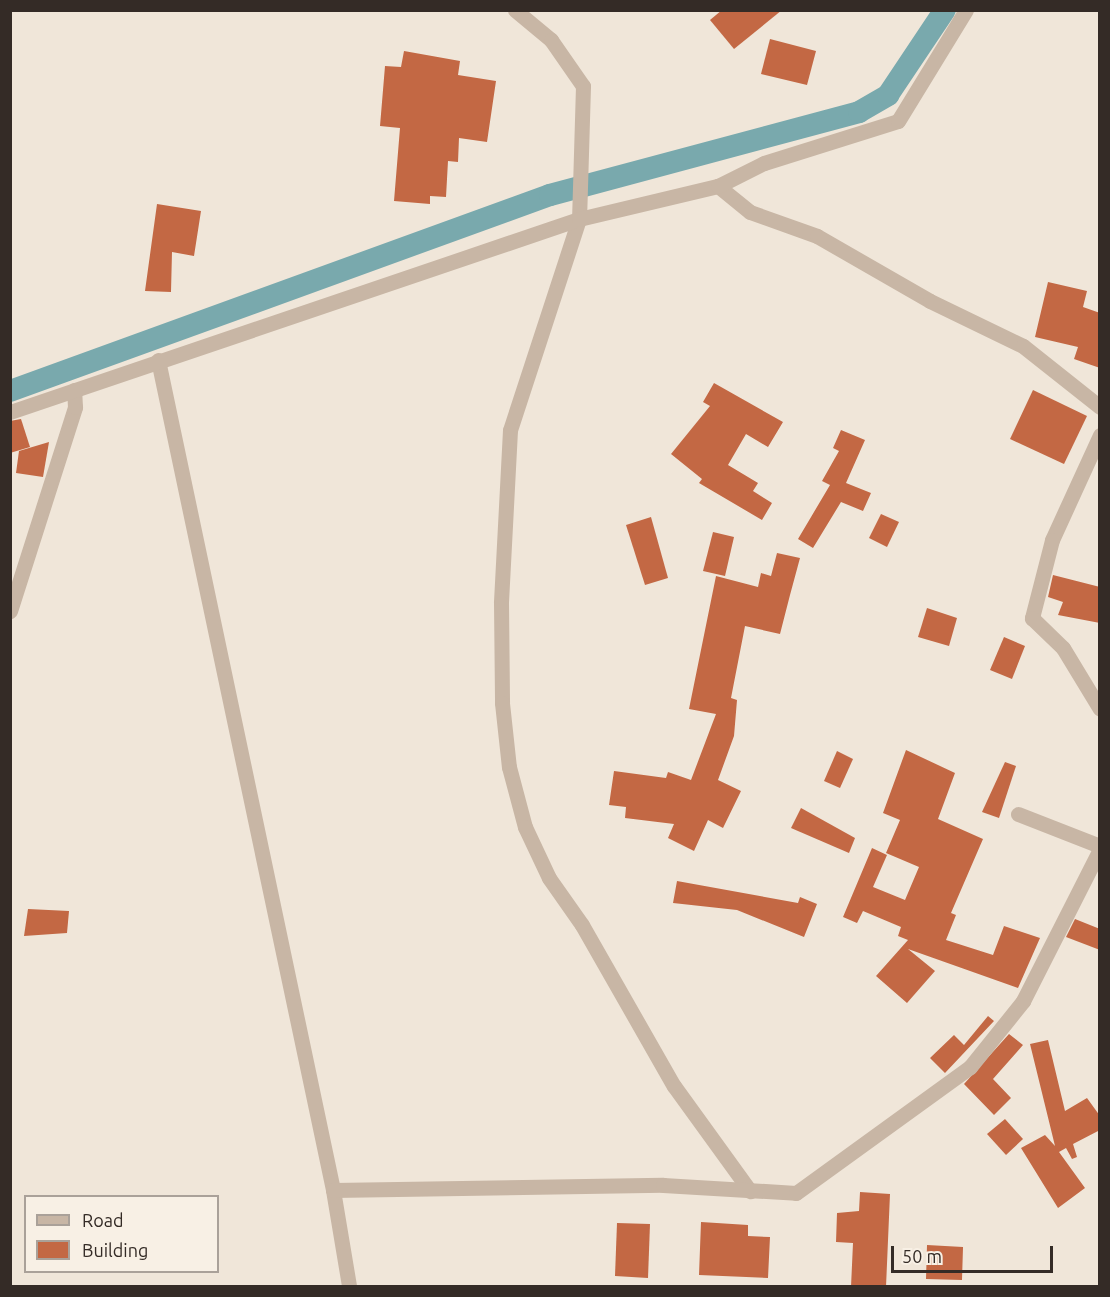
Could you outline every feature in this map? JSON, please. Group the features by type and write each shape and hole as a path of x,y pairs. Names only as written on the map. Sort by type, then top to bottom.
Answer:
{"street":[{"path":"515,10 551,40 583,86 578,177 579,219 510,429 501,603 502,703 509,766 525,827 549,878 582,925 674,1086 750,1191"},
{"path":"10,412 579,219 718,186 764,163 898,121 966,10"},
{"path":"718,186 750,212 817,236 930,301 1023,346 1100,407"},
{"path":"158,360 333,1190 349,1287"},
{"path":"10,611 75,407 74,390"},
{"path":"1100,435 1052,540 1032,618 1063,648 1100,710"},
{"path":"333,1190 663,1185 796,1193 970,1067 1023,1001 1100,848 1018,814"}],"building":[{"path":"722,10 782,10 734,49 710,20"},
{"path":"770,39 816,51 807,85 761,74"},
{"path":"404,51 460,61 458,75 496,81 487,142 459,138 458,162 448,161 446,197 430,196 430,204 394,201 400,128 380,126 385,66 401,67"},
{"path":"157,204 201,211 194,256 172,252 171,292 145,291"},
{"path":"1048,282 1087,291 1083,307 1100,313 1100,368 1074,359 1078,347 1035,337"},
{"path":"714,383 783,422 768,447 746,434 728,465 758,483 753,491 772,503 762,520 699,483 702,479 671,454 710,406 703,402"},
{"path":"1033,390 1087,416 1064,464 1010,439"},
{"path":"21,419 30,447 10,453 10,421"},
{"path":"841,430 865,440 846,483 871,493 863,511 841,502 813,548 798,539 830,485 822,481 839,451 833,448"},
{"path":"49,442 43,477 16,473 19,451"},
{"path":"881,514 899,522 887,547 869,538"},
{"path":"651,517 668,578 645,585 626,525"},
{"path":"713,532 734,537 725,576 703,571"},
{"path":"777,553 800,558 780,634 745,626 731,698 737,700 734,736 718,780 741,791 723,828 708,820 694,851 668,838 674,824 625,818 626,807 609,805 614,771 666,778 668,772 691,780 716,714 689,709 716,576 758,587 761,573 771,576"},
{"path":"1053,575 1100,587 1100,623 1058,615 1063,602 1048,597"},
{"path":"927,608 957,618 949,646 918,637"},
{"path":"1004,637 1025,646 1012,679 990,670"},
{"path":"906,750 955,773 938,819 983,839 951,913 956,915 946,940 993,955 1004,926 1040,938 1018,988 908,949 935,971 907,1003 876,976 908,940 898,936 901,927 863,911 857,923 843,917 872,848 887,855 873,887 905,900 919,867 886,853 900,820 883,813"},
{"path":"837,751 853,759 840,788 824,781"},
{"path":"1005,762 1016,766 999,818 982,812"},
{"path":"801,808 855,838 849,853 791,828"},
{"path":"677,881 798,903 800,897 817,904 804,937 737,910 673,903"},
{"path":"28,909 69,911 67,933 24,936"},
{"path":"1075,919 1100,929 1100,950 1066,937"},
{"path":"988,1016 994,1021 945,1073 930,1058 954,1035 964,1045"},
{"path":"1009,1034 1023,1045 993,1079 1011,1098 994,1115 964,1084"},
{"path":"1048,1040 1065,1111 1087,1098 1100,1116 1100,1130 1073,1144 1077,1157 1072,1159 1066,1148 1059,1152 1085,1188 1058,1208 1021,1148 1045,1135 1055,1146 1030,1044"},
{"path":"1005,1119 1023,1139 1006,1155 987,1134"},
{"path":"860,1192 890,1194 886,1287 851,1287 853,1243 836,1242 837,1213 859,1211"},
{"path":"701,1222 748,1225 748,1236 770,1237 768,1278 699,1275"},
{"path":"617,1223 650,1224 648,1278 615,1276"},
{"path":"927,1245 963,1247 962,1280 926,1279"}],"waterway":[{"path":"10,391 550,195 859,112 888,95 945,10"}]}
